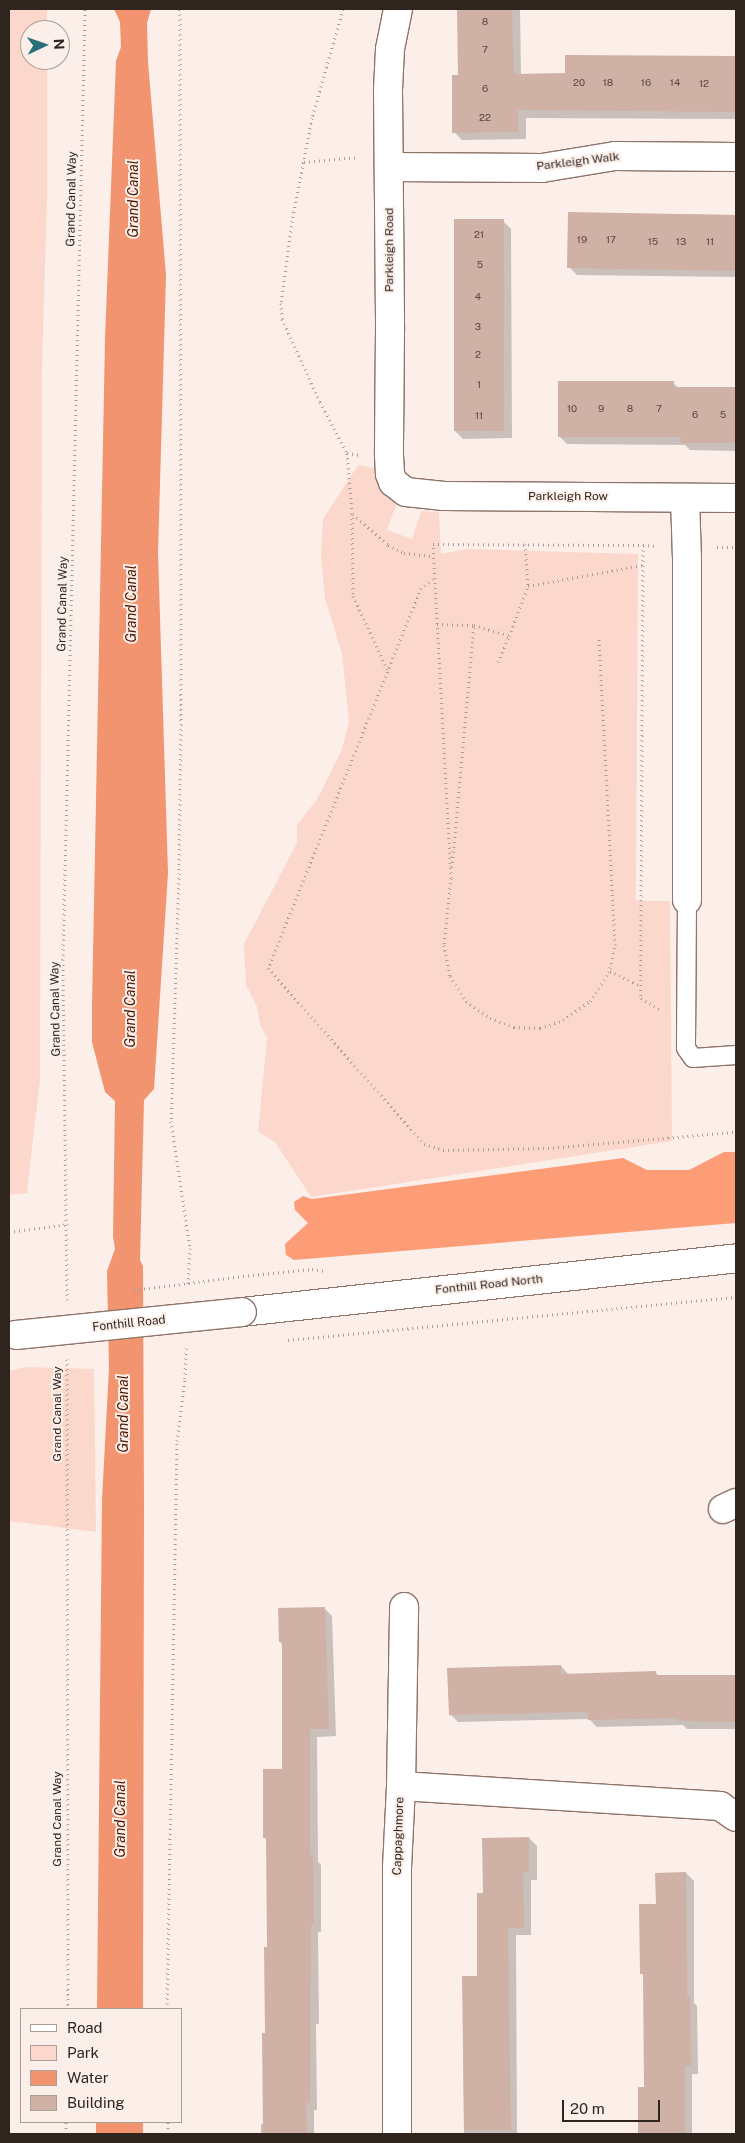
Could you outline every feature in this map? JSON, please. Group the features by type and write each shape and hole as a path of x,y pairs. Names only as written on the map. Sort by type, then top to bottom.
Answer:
{"street":[{"name":"Parkleigh Road","path":"398,9 390,49 389,455 390,474 393,482 401,489"},
{"name":"Parkleigh Walk","path":"390,167 542,168 615,156 736,157"},
{"name":"Parkleigh Row","path":"401,489 416,494 444,496 736,498"},
{"path":"685,498 688,559 687,900"},
{"name":"Fonthill Road North","path":"242,1312 736,1258"},
{"name":"Fonthill Road","path":"12,1336 242,1312"},
{"path":"401,1786 404,1607"},
{"name":"Cappaghmore","path":"397,2134 397,1868 401,1786 720,1806 736,1817"}],"lane":[{"path":"687,900 686,1048 693,1058 736,1055"}],"path":[{"name":"Grand Canal Way","path":"67,1305 68,1224 64,950 85,9"},
{"path":"180,9 181,754 180,874 171,1121 190,1248 188,1295"},
{"path":"343,9 312,118 281,303 282,319 320,402 347,453 352,513 353,596 388,671"},
{"path":"304,162 375,156 390,167"},
{"path":"347,453 368,455"},
{"path":"352,513 388,545 404,553 433,556"},
{"path":"451,878 433,544 643,545 641,998 686,1024"},
{"path":"498,662 528,586 525,544"},
{"path":"713,546 736,547"},
{"path":"528,586 643,565"},
{"path":"434,579 421,588 268,968 424,1144 442,1150 548,1148 736,1132"},
{"path":"437,624 474,625 509,636"},
{"path":"474,625 444,945 450,976 466,1001 490,1018 514,1027 540,1028 563,1020 590,1001 610,971 615,945 599,636"},
{"path":"610,971 641,986"},
{"path":"9,1232 68,1224"},
{"path":"242,1276 312,1269"},
{"path":"284,1341 641,1308 736,1297"},
{"path":"167,2008 175,1509 177,1441 185,1379 186,1341"},
{"name":"Grand Canal Way","path":"67,1354 68,2008"}],"green space":[{"path":"9,9 47,9 47,20 20,20 20,70 47,70 47,199 42,369 40,1079 27,1193 9,1195"},
{"path":"358,465 374,468 384,493 397,503 387,530 412,539 421,511 439,512 441,554 467,549 638,554 636,901 670,901 672,1141 311,1197 275,1142 258,1132 267,1038 260,1025 257,1007 246,985 244,944 297,843 297,825 318,798 342,749 349,721 342,654 325,598 321,557 323,519"},
{"path":"27,1367 94,1369 96,1532 9,1521 9,1371"}],"shaded area":[{"path":"724,1152 736,1152 736,1223 294,1260 286,1255 285,1244 308,1223 295,1210 294,1202 303,1196 312,1199 623,1158 647,1170 689,1170"}],"water":[{"name":"Grand Canal","path":"114,9 151,9 147,23 148,62 166,275 158,553 168,873 154,1089 144,1100 140,1260 143,1266 144,1505 143,2008 97,2008 102,1500 109,1368 107,1271 115,1249 113,1237 115,1101 105,1092 92,1042 92,1006 105,339 116,61 121,47 120,22"},
{"path":"96,2123 143,2123 143,2134 96,2134"}],"building":[{"path":"457,9 512,9 514,74 565,73 565,55 736,56 736,112 518,110 518,132 452,133 452,75 458,75"},
{"path":"568,212 736,215 735,271 567,268"},
{"path":"454,219 504,219 504,431 454,431"},
{"path":"558,381 674,381 674,387 736,387 736,443 681,443 681,437 558,437"},
{"path":"325,1607 329,1729 310,1729 310,1855 313,1855 314,1925 311,1925 310,2103 306,2103 307,2134 263,2134 262,2033 265,2033 264,1947 267,1947 266,1838 263,1838 263,1769 282,1769 282,1642 279,1642 278,1608"},
{"path":"561,1665 561,1674 656,1671 656,1675 736,1675 736,1722 678,1721 678,1718 588,1720 588,1712 449,1715 447,1668"},
{"path":"529,1837 529,1872 523,1872 524,1928 508,1928 511,2130 464,2130 462,1976 477,1976 477,1893 483,1893 482,1838"},
{"path":"686,1872 687,1997 690,1997 691,2066 685,2066 685,2134 638,2134 638,2087 644,2087 643,1974 640,1974 639,1904 656,1904 655,1873"}]}
